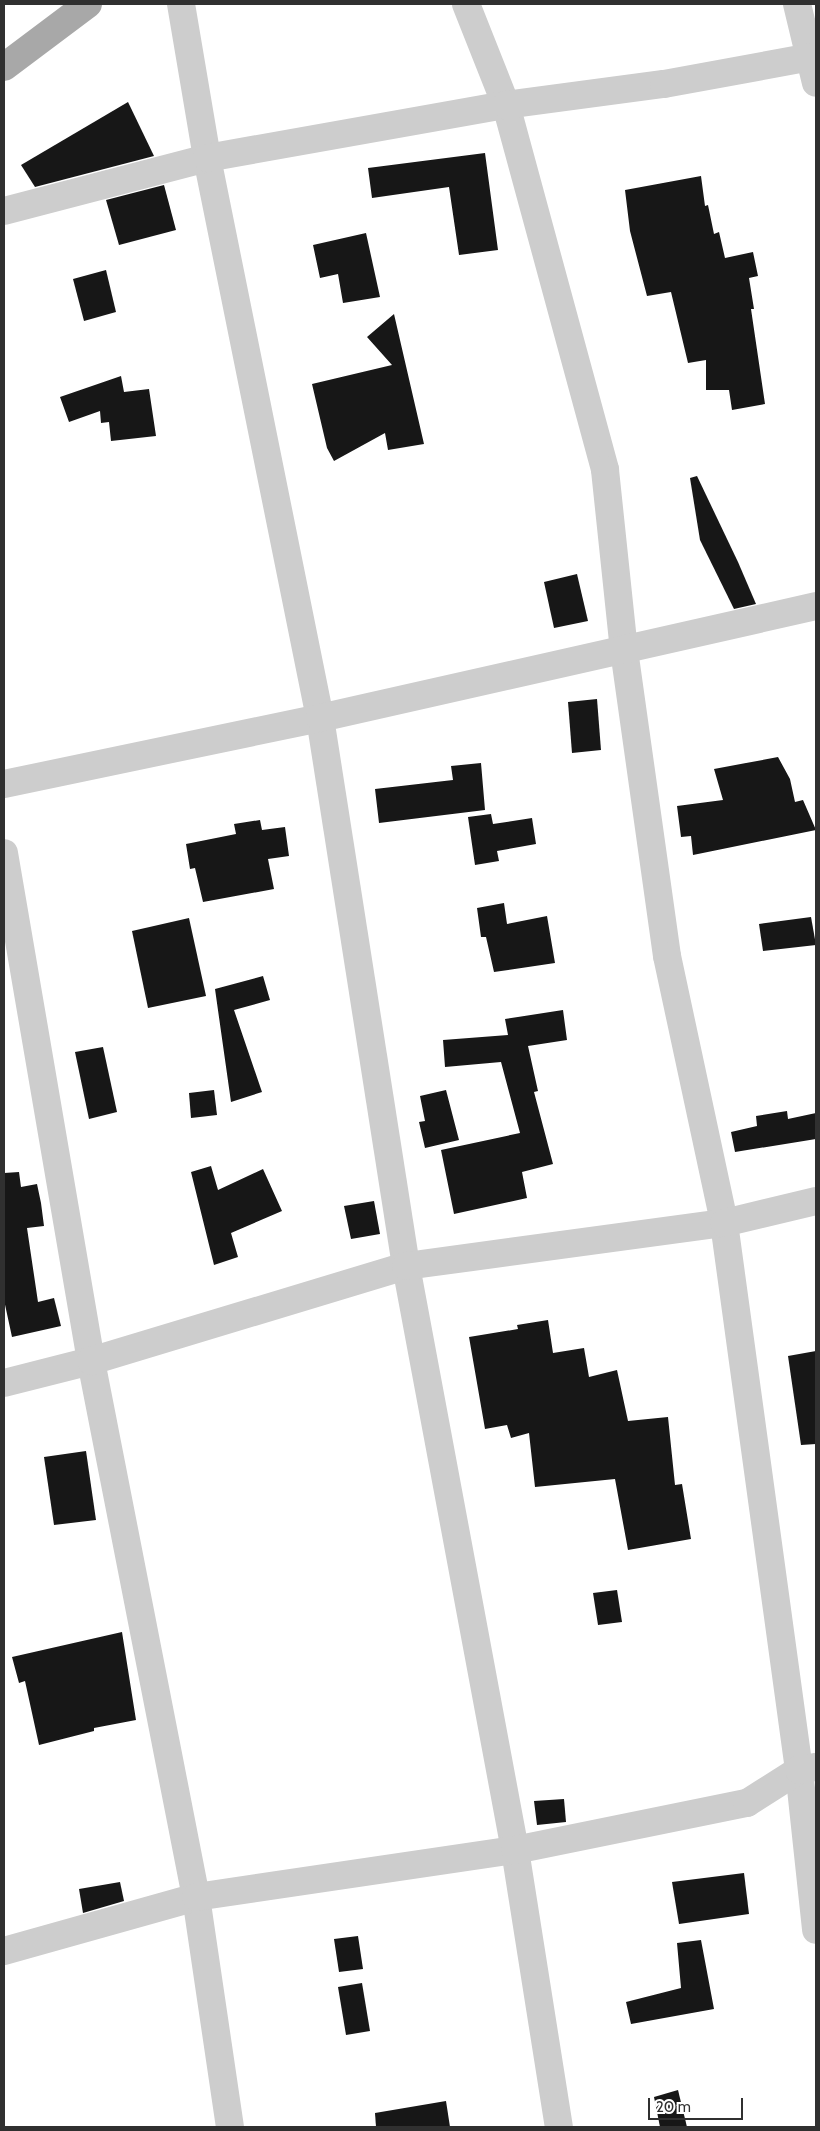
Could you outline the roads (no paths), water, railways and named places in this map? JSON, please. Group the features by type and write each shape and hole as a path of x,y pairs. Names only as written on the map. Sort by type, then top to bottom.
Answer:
{"main road":[{"path":"4,67 88,4"}],"street":[{"path":"181,4 207,158 320,718 406,1266 515,1850 559,2127"},
{"path":"466,4 506,105 605,470 624,650 666,956 724,1222 808,1768 816,1930"},
{"path":"4,211 207,158 506,105 815,65 797,4"},
{"path":"4,784 320,718 816,606"},
{"path":"4,853 92,1361 196,1897 230,2127"},
{"path":"4,1383 92,1361 406,1266 724,1222 816,1201"},
{"path":"4,1951 196,1897 515,1850 747,1803 808,1768"}]}
